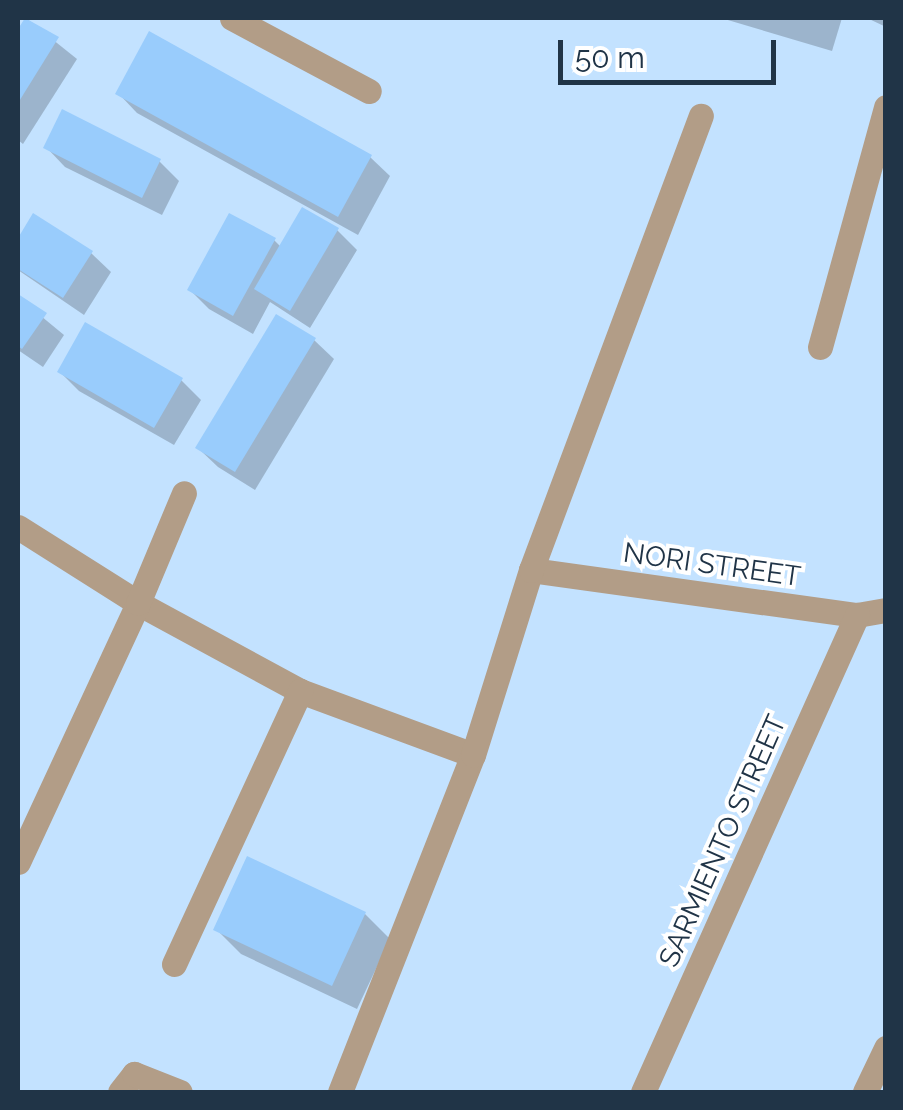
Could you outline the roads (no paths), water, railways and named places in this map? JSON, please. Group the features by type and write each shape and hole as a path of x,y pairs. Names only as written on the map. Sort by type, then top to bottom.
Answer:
{"street":[{"path":"232,18 369,91"},
{"path":"820,347 886,106"},
{"path":"340,1092 473,755 531,570 701,116"},
{"path":"18,862 138,603 184,493"},
{"path":"18,526 138,603 300,691 473,755"},
{"name":"NORI STREET","path":"531,570 857,615 886,610"},
{"name":"SARMIENTO STREET","path":"643,1092 857,615"},
{"path":"174,964 300,691"},
{"path":"866,1092 886,1048"},
{"path":"127,1083 180,1092"}]}
